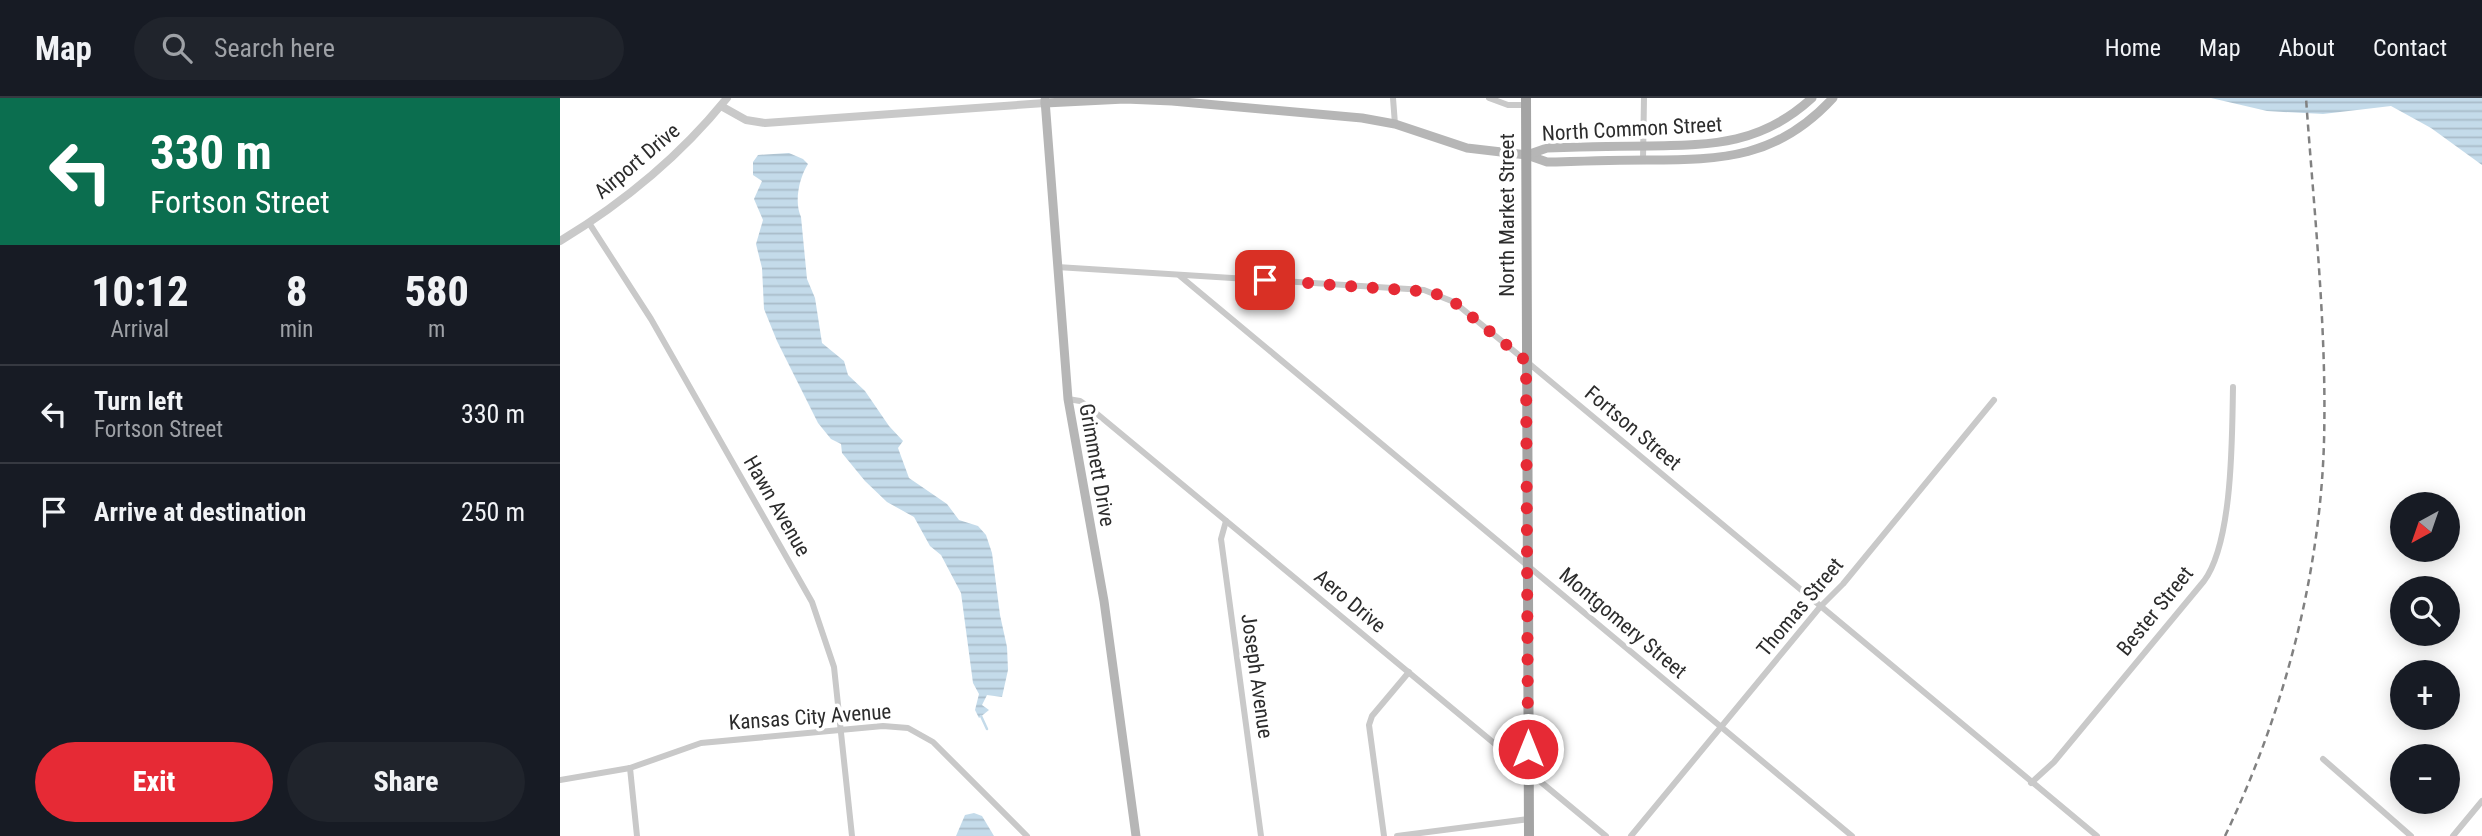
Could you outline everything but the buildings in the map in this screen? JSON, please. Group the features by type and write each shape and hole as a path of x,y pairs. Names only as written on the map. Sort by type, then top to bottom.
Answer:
{"main road":[{"name":"North Common Street","path":"1527,155 1547,148 1714,144 1743,138 1772,127 1812,98"},
{"name":"North Common Street","path":"1045,100 1172,101 1362,118 1395,124 1466,148 1527,155 1546,162 1725,158 1753,151 1789,135 1818,114 1833,98"},
{"name":"Grimmett Drive","path":"1045,100 1068,399 1104,601 1136,836"},
{"name":"North Market Street","path":"1526,102 1529,836"}],"street":[{"name":"Airport Drive","path":"560,241 589,223 658,170 727,98"},
{"path":"1393,98 1395,124"},
{"path":"1489,98 1508,105 1526,102"},
{"path":"1643,160 1644,98"},
{"name":"North Common Street","path":"721,106 746,120 765,123 1045,100"},
{"name":"Hawn Avenue","path":"589,223 651,318 812,602 834,667 852,836"},
{"name":"Fortson Street","path":"1057,267 1432,292 1454,302 2097,836"},
{"name":"Montgomery Street","path":"1179,275 1852,836"},
{"name":"Bester Street","path":"2031,783 2054,762 2204,581 2214,565 2225,517 2233,387"},
{"name":"Aero Drive","path":"1068,399 1080,401 1090,408 1606,836"},
{"name":"Thomas Street","path":"1631,836 1994,400"},
{"name":"Joseph Avenue","path":"1227,521 1221,539 1261,836"},
{"path":"1384,836 1369,725 1372,716 1409,672"},
{"name":"Kansas City Avenue","path":"560,780 631,768 701,743 883,726 908,728 933,742 1027,836"},
{"path":"2323,759 2410,836"},
{"path":"631,768 637,836"},
{"path":"2452,836 2482,801"},
{"path":"1397,836 1529,819"}],"water":[{"path":"2211,98 2482,98 2482,165 2431,128 2391,106 2323,114 2267,111"},
{"path":"789,153 808,164 800,183 798,204 807,279 815,298 822,343 844,361 848,375 865,391 903,441 898,448 909,478 947,504 959,520 978,526 986,535 992,553 1007,647 1008,670 1002,697 987,695 982,705 989,710 979,718 975,710 979,694 973,683 961,593 941,555 930,546 914,517 887,502 865,481 842,453 841,444 831,439 818,423 764,309 762,268 756,244 763,220 754,199 762,181 753,175 753,162 758,155"},
{"path":"974,813 982,816 994,836 956,836 965,815"}],"waterway":[{"path":"981,716 987,729"}],"railway":[{"path":"2225,836 2264,742 2295,644 2315,544 2321,493 2324,356 2306,98"}],"route":[{"path":"1265,280 1432,292 1454,302 1526,361 1528,749"}]}
